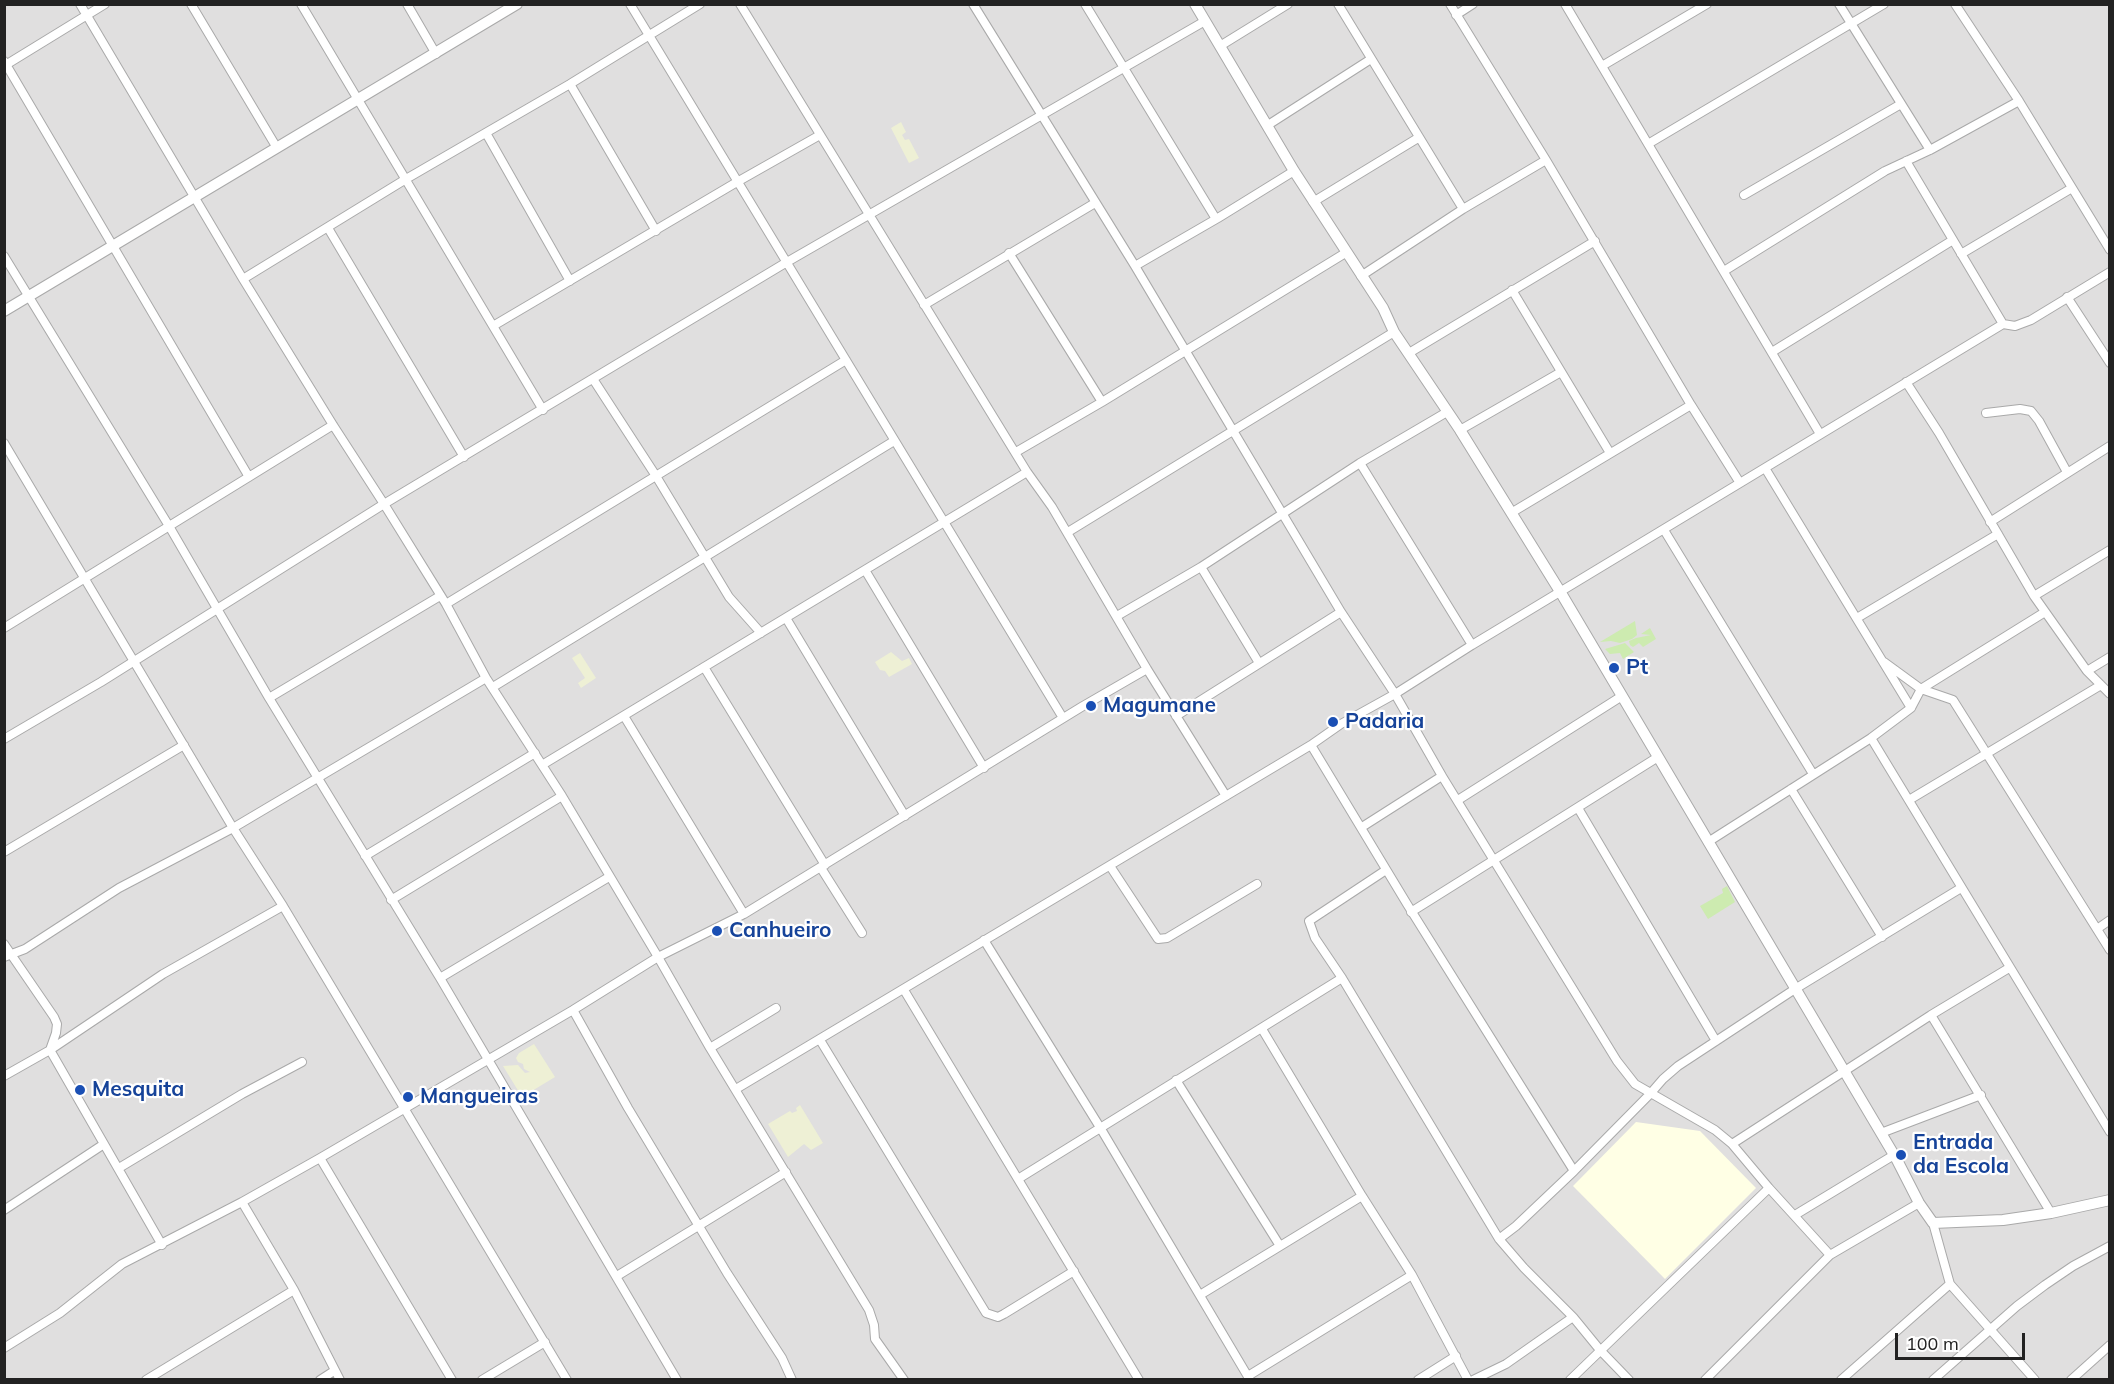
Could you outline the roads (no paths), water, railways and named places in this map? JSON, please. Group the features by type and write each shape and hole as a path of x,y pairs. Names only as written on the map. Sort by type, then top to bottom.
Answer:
{"street":[{"path":"80,4 193,197 446,604 486,678 535,753 658,957 710,1048 869,1310 874,1325 875,1340 904,1380"},
{"path":"105,4 5,64 249,477"},
{"path":"190,4 277,148"},
{"path":"301,4 543,410"},
{"path":"407,4 436,54"},
{"path":"4,311 517,4"},
{"path":"630,4 1063,718"},
{"path":"243,279 700,4"},
{"path":"740,4 1027,472 1053,507 1147,669 1226,796"},
{"path":"973,4 1135,266 1341,612 1395,694 1617,1060 1635,1084 1650,1095 1715,1130 1732,1144 1830,1255"},
{"path":"1085,4 1216,219"},
{"path":"1195,4 1313,202 1383,308 1394,332 1460,430 1561,592 1894,1155 1919,1203 1933,1223 1950,1284 2035,1380"},
{"path":"1220,46 1288,4"},
{"path":"1338,4 1462,209"},
{"path":"1450,4 1546,160 1690,405 1740,483"},
{"path":"1456,15 1473,4"},
{"path":"1565,4 1820,434"},
{"path":"1602,66 1707,4"},
{"path":"1839,4 1930,150"},
{"path":"1648,144 1884,4"},
{"path":"1956,4 2019,101 2109,250"},
{"path":"4,739 217,610 384,504 787,262 1205,21"},
{"path":"1268,125 1371,59"},
{"path":"570,84 656,231"},
{"path":"1724,271 1885,171 1930,150 2019,101"},
{"path":"1744,195 1901,104"},
{"path":"486,133 570,280"},
{"path":"493,326 820,135"},
{"path":"1313,202 1418,138"},
{"path":"1361,276 1462,209 1546,160"},
{"path":"1906,161 2003,324"},
{"path":"1135,266 1294,171"},
{"path":"1961,254 2072,188"},
{"path":"924,305 1095,203"},
{"path":"328,228 464,457"},
{"path":"1772,352 1953,240"},
{"path":"1410,353 1594,241"},
{"path":"1016,452 1347,252"},
{"path":"1009,253 1102,402"},
{"path":"4,256 169,526 317,780 440,978 677,1380"},
{"path":"736,1089 1311,745 1341,724 1395,694 1472,645 2003,324 2015,326 2031,320 2109,272"},
{"path":"1512,290 1610,453"},
{"path":"2067,297 2109,363"},
{"path":"1068,532 1394,332"},
{"path":"446,604 846,360"},
{"path":"1460,430 1561,372"},
{"path":"593,379 656,476 729,597 761,633"},
{"path":"1906,382 1939,433 2034,596 2087,671 2109,694"},
{"path":"1511,513 1690,405"},
{"path":"1986,413 2020,409 2031,411 2039,421 2067,472"},
{"path":"1117,616 1201,567 1360,463 1447,412"},
{"path":"4,628 333,425"},
{"path":"493,687 894,441"},
{"path":"4,443 233,828 283,906 567,1380"},
{"path":"1990,522 2109,446"},
{"path":"1360,463 1472,645"},
{"path":"1765,468 1911,708"},
{"path":"542,765 1027,472"},
{"path":"1664,530 1813,774"},
{"path":"1857,618 1998,534"},
{"path":"2034,596 2109,550"},
{"path":"1201,567 1259,663"},
{"path":"865,570 984,768"},
{"path":"269,698 440,596"},
{"path":"1176,716 1341,612"},
{"path":"1708,842 1871,738 1911,708 1921,689 2045,612"},
{"path":"786,618 905,816"},
{"path":"2087,671 2109,657"},
{"path":"1884,662 1921,689 1953,700 2109,950"},
{"path":"704,667 862,933"},
{"path":"4,1348 60,1313 122,1264 162,1245 320,1158 489,1060 658,957 744,915 1063,718 1147,669"},
{"path":"7,955 25,949 119,888 233,828 317,780 486,678"},
{"path":"1910,800 2101,685"},
{"path":"1458,800 1622,696"},
{"path":"624,716 744,915"},
{"path":"1871,738 2109,1132"},
{"path":"1311,745 1411,912 1574,1171"},
{"path":"4,852 184,746"},
{"path":"365,856 535,753"},
{"path":"1411,912 1658,758"},
{"path":"1362,827 1443,776"},
{"path":"1791,789 1882,937"},
{"path":"391,900 561,796"},
{"path":"1578,808 1716,1041"},
{"path":"1110,866 1158,939 1167,938 1257,884"},
{"path":"1386,870 1309,921 1315,938 1342,978 1499,1239 1629,1380"},
{"path":"440,978 609,878"},
{"path":"1499,1239 1516,1227 1574,1171 1678,1066 1795,988 1961,888"},
{"path":"4,1076 50,1050 163,974 283,906"},
{"path":"2097,928 2109,920"},
{"path":"984,940 1101,1129 1249,1378 1412,1275"},
{"path":"4,944 7,955 54,1017 57,1024 56,1033 50,1050 162,1245"},
{"path":"1732,1144 1931,1015 2009,968"},
{"path":"1017,1179 1342,978"},
{"path":"904,990 1139,1380"},
{"path":"710,1048 776,1008"},
{"path":"573,1010 628,1108 782,1358 792,1380"},
{"path":"1931,1015 2051,1214"},
{"path":"1262,1029 1412,1275 1468,1380"},
{"path":"820,1040 986,1313 998,1317 1074,1271"},
{"path":"119,1168 242,1094 302,1062"},
{"path":"1176,1080 1280,1246"},
{"path":"1881,1133 1981,1095"},
{"path":"4,1210 104,1144"},
{"path":"1795,1215 1894,1155"},
{"path":"320,1158 452,1380"},
{"path":"617,1276 786,1172"},
{"path":"1570,1380 1769,1188"},
{"path":"1200,1295 1362,1196"},
{"path":"1933,1223 2003,1220 2051,1214 2109,1201"},
{"path":"242,1202 294,1290 340,1380"},
{"path":"1705,1380 1830,1255 1919,1203"},
{"path":"1933,1380 2045,1285 2109,1246"},
{"path":"1841,1380 1950,1284"},
{"path":"146,1380 294,1290"},
{"path":"1473,1380 1506,1364 1573,1317"},
{"path":"482,1380 545,1342"},
{"path":"2071,1380 2109,1345"},
{"path":"1418,1380 1456,1356"},
{"path":"320,1380 334,1371"}],"place":[{"name":"Pt","path":"1614,668"},
{"name":"Magumane","path":"1091,706"},
{"name":"Padaria","path":"1333,722"},
{"name":"Canhueiro","path":"717,931"},
{"name":"Mesquita","path":"80,1090"},
{"name":"Mangueiras","path":"408,1097"},
{"name":"Entrada da Escola","path":"1901,1155"}]}
